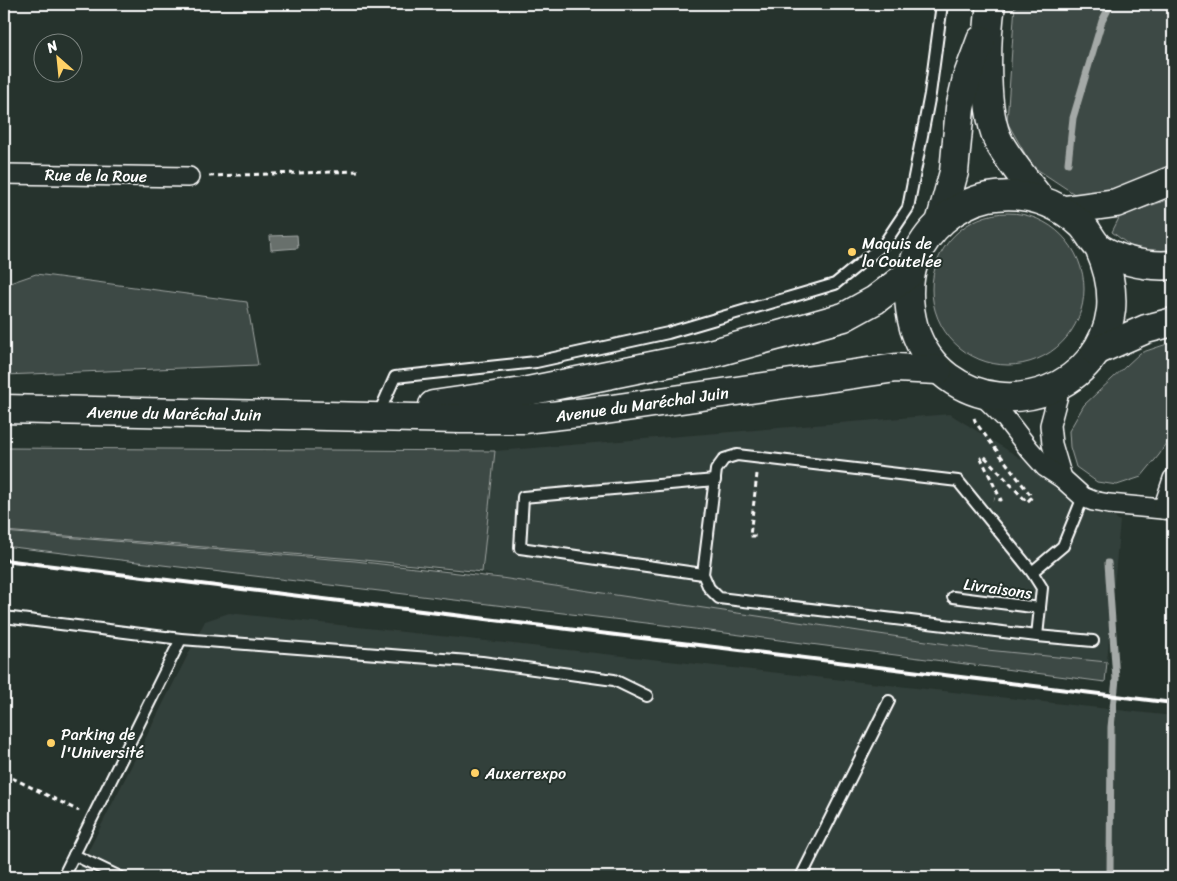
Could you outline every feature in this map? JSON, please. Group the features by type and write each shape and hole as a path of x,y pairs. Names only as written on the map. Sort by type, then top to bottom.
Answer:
{"main road":[{"path":"990,12 988,96 991,120 999,142 1052,205 1084,226 1099,248 1107,268 1111,289 1111,310 1105,331 1096,351 1080,370 1061,384 1036,395 977,404 959,385 938,370 918,341 908,308 910,273 927,237 940,223 961,207 987,198 1014,195 1052,205 1116,203 1173,180"},
{"path":"940,223 954,172 960,108 990,12"},
{"path":"1099,248 1133,263 1155,266 1173,265"},
{"name":"Avenue du Maréchal Juin","path":"344,417 523,392 706,355 844,317 875,300 910,273"},
{"path":"1096,351 1146,329 1173,322"},
{"name":"Avenue du Maréchal Juin","path":"4,408 344,417 524,419 605,410 887,369 938,370"}],"street":[{"name":"Rue de la Roue","path":"4,174 189,177"},
{"path":"1061,384 1050,425 1052,444 1062,478"},
{"path":"977,404 1004,418 1045,467 1062,478 1083,497 1109,504 1168,510 1173,479"}],"lane":[{"path":"380,413 396,377 536,362 668,333 835,284 884,244 908,208 930,94 942,4"},
{"path":"1037,636 1042,588 1032,572 958,480 737,455 724,459 716,470 703,574 709,588 718,598 1037,636 1093,641"},
{"path":"703,574 520,548 523,497 715,480"},
{"path":"1032,572 1063,546 1083,497"},
{"name":"Livraisons","path":"953,597 1040,608"},
{"path":"4,618 181,640 482,662 614,680 647,696"},
{"path":"62,877 181,640"},
{"path":"801,877 889,701"},
{"path":"74,855 120,877"}],"path":[{"path":"189,177 360,170"},
{"path":"977,404 976,423 1032,497 1027,502 984,456 980,458 1001,500 987,498"},
{"path":"757,471 750,536 757,536"},
{"path":"4,774 92,818"}],"shaded area":[{"path":"1015,4 1173,4 1173,169 1107,193 1079,197 1032,166 1007,122"},
{"path":"1173,198 1173,252 1138,252 1112,232 1120,216"},
{"path":"1008,213 1037,219 1062,235 1078,260 1084,289 1078,318 1062,343 1037,359 1008,365 979,359 954,343 938,318 932,289 938,260 954,235 979,219"},
{"path":"297,235 298,248 271,250 270,236"},
{"path":"36,274 247,302 258,365 4,375 4,285"},
{"path":"1173,342 1173,434 1141,477 1117,485 1097,482 1076,467 1070,447 1069,431 1084,405 1140,353"},
{"path":"950,414 1120,521 1107,662 987,650 501,578 482,572 495,451"},
{"path":"4,448 495,451 482,572 354,559 4,531"},
{"path":"4,532 355,561 501,578 987,650 1107,662 1105,682 663,625 4,546"},
{"path":"229,613 1173,716 1173,877 75,877 205,621"}],"waterway":[{"path":"1068,163 1073,118 1102,21 1111,4"},
{"path":"1108,563 1116,679 1111,727 1110,877"}],"railway":[{"path":"4,560 1173,703"}],"place":[{"name":"Maquis de la Coutelée","path":"852,252"},
{"name":"Parking de l'Université","path":"51,743"},
{"name":"Auxerrexpo","path":"475,773"}]}
